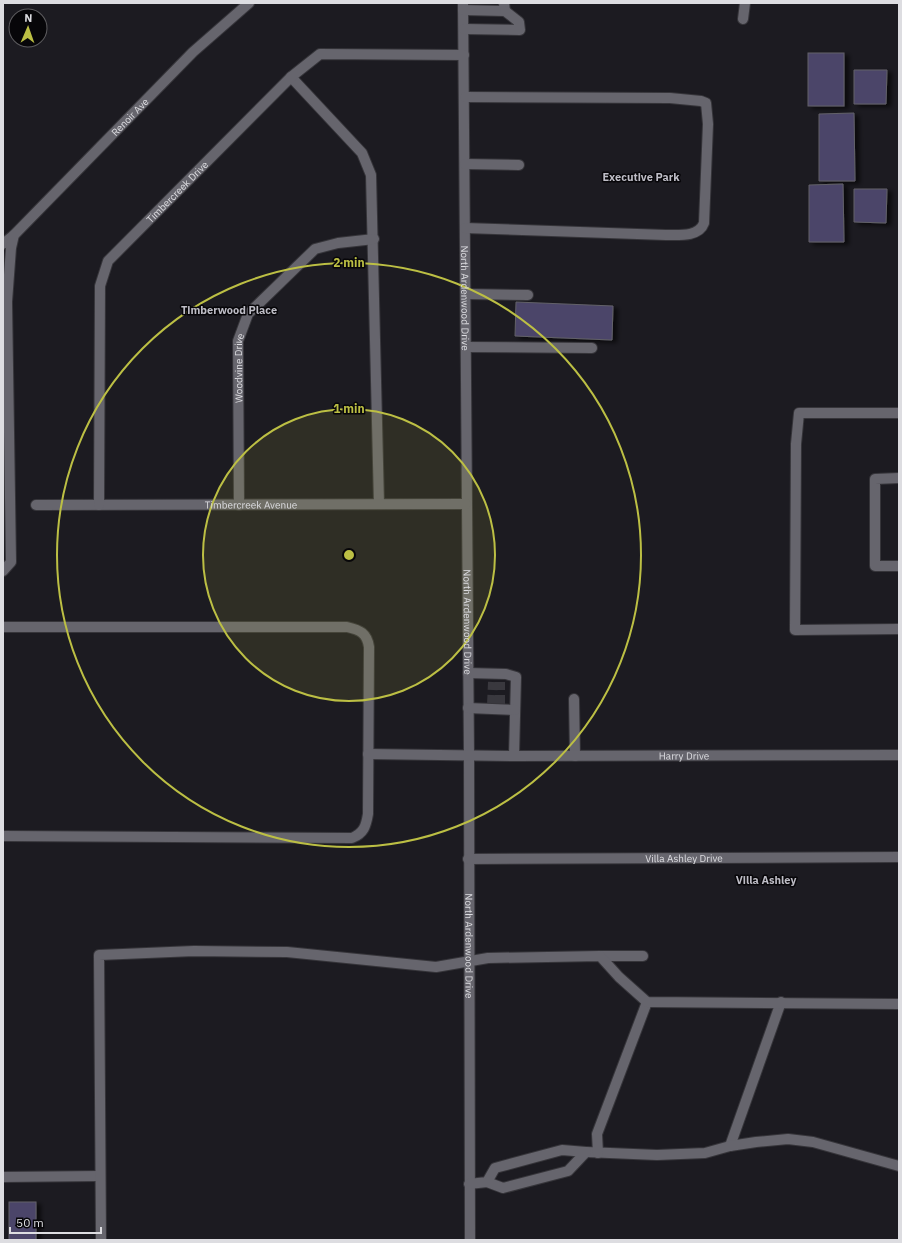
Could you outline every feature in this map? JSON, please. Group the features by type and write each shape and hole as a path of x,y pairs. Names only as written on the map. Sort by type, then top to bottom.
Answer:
{"street":[{"name":"Renoir Ave","path":"3,244 14,235 193,52 249,3"},
{"path":"744,19 745,3"},
{"path":"463,7 504,7 519,22 520,30 464,29"},
{"name":"North Ardenwood Drive","path":"463,7 469,756 468,962 470,1240"},
{"name":"Timbercreek Drive","path":"99,505 100,286 108,261 291,77 320,54 464,55"},
{"path":"291,77 362,153 371,175 374,239 379,504"},
{"path":"464,97 670,98 701,101 706,103 708,124 704,223 700,230 695,233 666,235 465,228"},
{"path":"465,164 519,165"},
{"path":"3,571 11,562 5,300 14,235"},
{"name":"Woodvine Drive","path":"239,505 238,341 248,314 315,249 374,239"},
{"path":"466,294 528,295"},
{"path":"466,346 592,348"},
{"path":"899,413 799,414 796,444 795,630 899,630"},
{"path":"899,478 875,479 875,566 899,566"},
{"name":"Timbercreek Avenue","path":"36,505 466,504"},
{"path":"3,627 347,627 355,628 363,632 368,639 369,647 368,814 365,829 352,838 3,836"},
{"path":"468,673 497,678 516,677 514,756"},
{"path":"574,699 575,756"},
{"path":"468,708 496,707 515,710"},
{"name":"Harry Drive","path":"368,754 469,756 899,755"},
{"name":"Villa Ashley Drive","path":"468,859 899,858"},
{"path":"101,1240 99,955 194,951 287,952 389,964 436,967 488,958 643,956"},
{"path":"600,956 619,977 647,1002 899,1004"},
{"path":"598,1153 597,1134 647,1002"},
{"path":"730,1146 780,1002"},
{"path":"487,1182 495,1168 562,1150 657,1155 705,1153 730,1146 788,1139 807,1141 899,1166"},
{"path":"469,1184 487,1182 503,1188 568,1171 586,1152"},
{"path":"3,1177 100,1176"}],"building":[{"path":"808,53 844,53 844,106 808,106"},
{"path":"854,70 887,70 886,104 854,104"},
{"path":"854,113 855,181 819,181 819,114"},
{"path":"843,184 844,242 809,242 809,185"},
{"path":"854,189 887,189 886,223 854,222"},
{"path":"516,302 613,306 612,340 515,336"},
{"path":"9,1202 36,1202 36,1240 9,1240"}],"tunnel":[{"path":"492,705 493,682"},
{"path":"500,682 500,705"}],"district":[{"name":"Executive Park","path":"641,177"},
{"name":"Timberwood Place","path":"229,310"},
{"name":"Villa Ashley","path":"766,880"}]}
